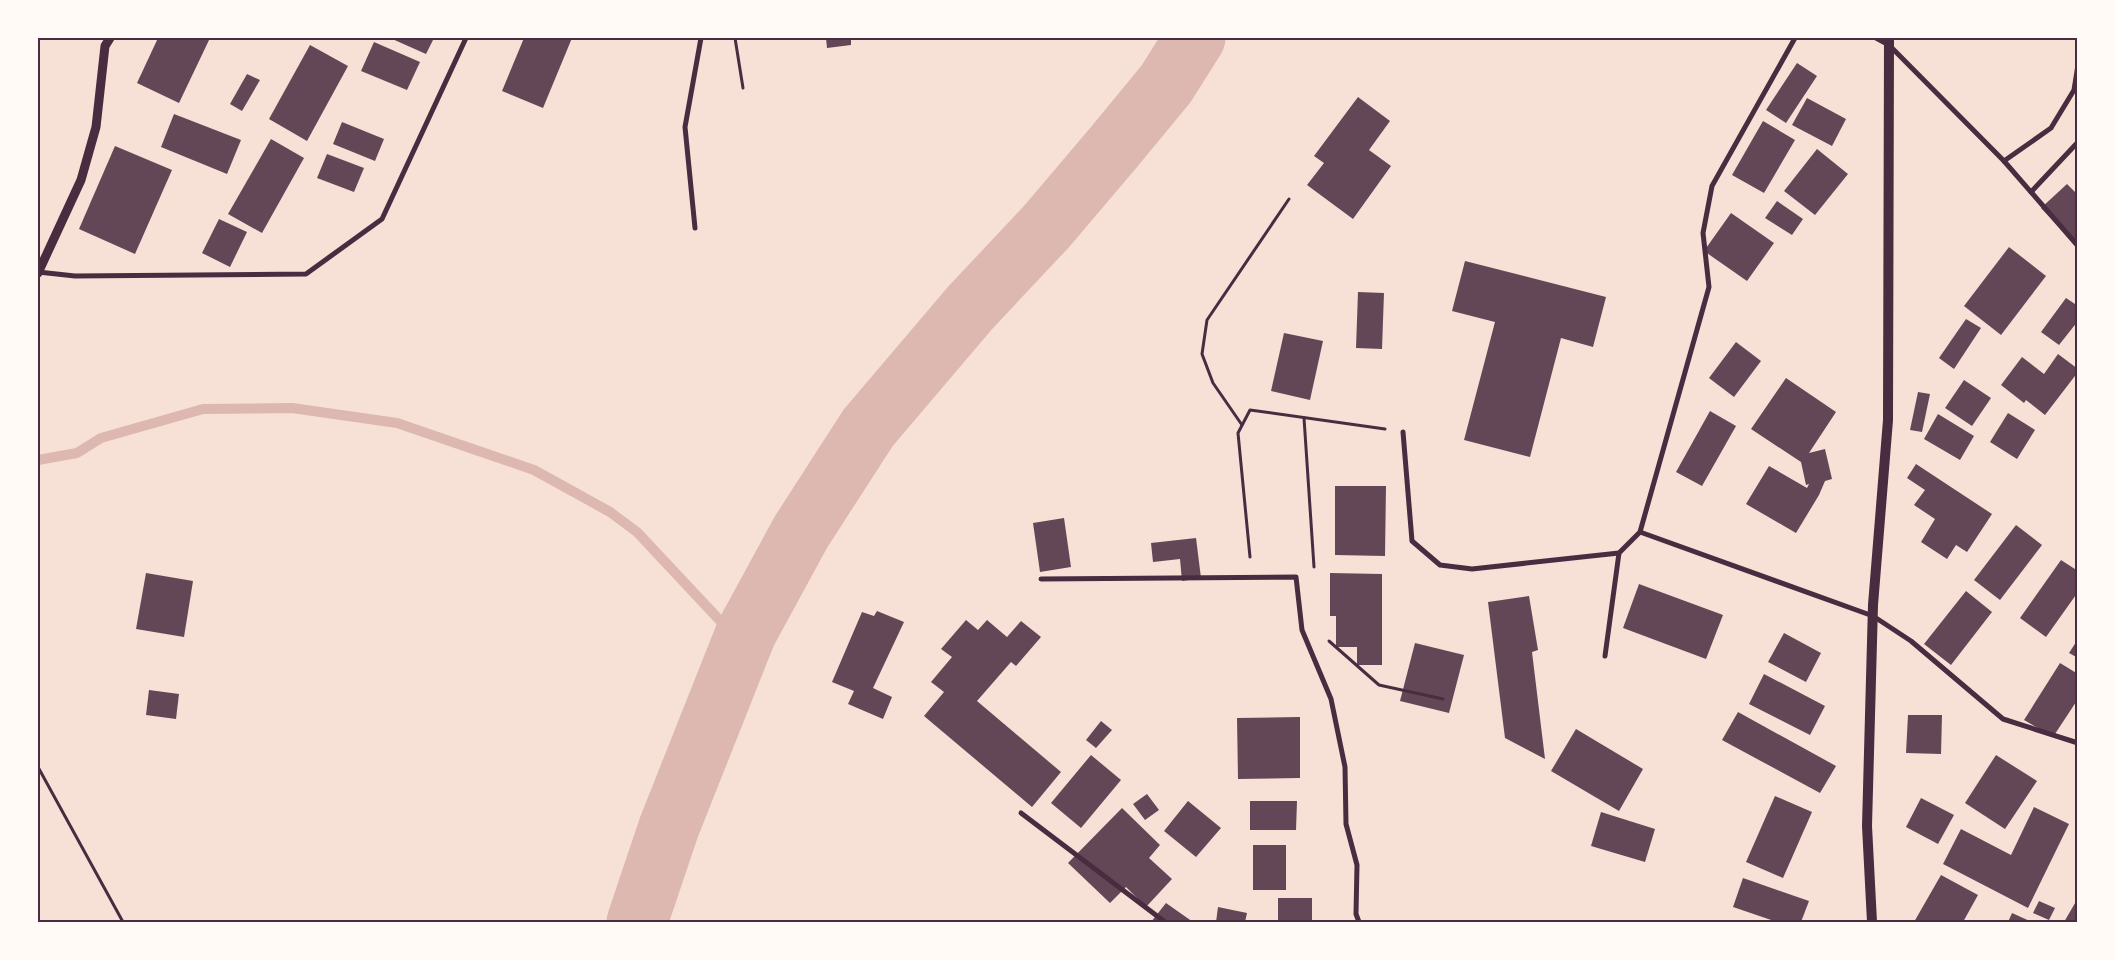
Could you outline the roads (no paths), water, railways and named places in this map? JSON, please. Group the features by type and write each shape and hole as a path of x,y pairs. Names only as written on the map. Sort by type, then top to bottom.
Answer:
{"main road":[{"path":"1872,922 1867,826 1873,616 1888,420 1888,41"}],"street":[{"path":"110,38 105,46 96,127 81,180 38,272 75,276 306,274 382,219 466,38"},
{"path":"695,228 685,127 700,38"},
{"path":"1606,656 1619,553 1640,532 1709,287 1702,233 1712,186 1795,38"},
{"path":"1876,38 1888,41 2004,162 2078,246"},
{"path":"2004,162 2051,128 2074,90 2078,65"},
{"path":"2030,192 2078,142"},
{"path":"1403,432 1412,541 1440,565 1472,569 1619,553"},
{"path":"1640,532 1873,616 1911,641 2003,719 2078,743"},
{"path":"1041,579 1296,577 1302,630 1330,699 1345,767 1346,824 1357,865 1356,914 1359,922"},
{"path":"1021,813 1165,922"}],"waterway":[{"path":"637,922 669,827 746,633 801,532 868,428 970,308 1047,226 1114,147 1166,84 1195,38"},
{"path":"38,460 77,453 101,438 203,409 292,408 397,423 534,470 610,512 637,532 741,643"}]}
